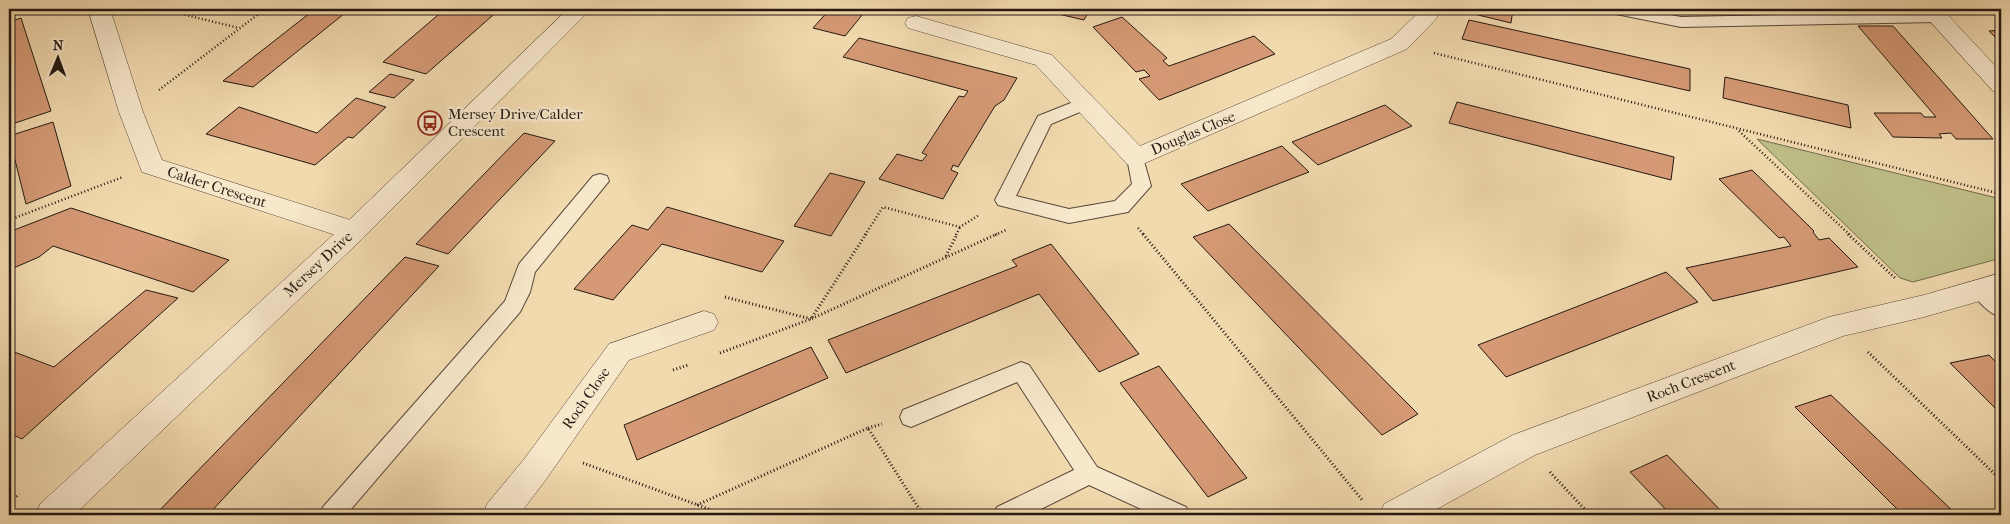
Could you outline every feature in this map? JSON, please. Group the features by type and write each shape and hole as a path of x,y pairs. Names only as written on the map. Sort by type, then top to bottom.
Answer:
{"street":[{"name":"Calder Crescent","path":"99,9 131,112 151,166 354,231"},
{"name":"Mersey Drive","path":"52,515 354,231 580,9"},
{"name":"Douglas Close","path":"916,23 1044,60 1136,158 1399,44 1426,18 1426,9"},
{"path":"1934,13 2001,86"},
{"name":"Roch Crescent","path":"1382,511 1524,444 1839,324 1924,306 1994,294"},
{"name":"Roch Close","path":"499,515 549,451 619,352 704,322"}],"lane":[{"path":"1616,9 1681,22 1934,13"},
{"path":"1086,103 1044,120 1005,200 1070,216 1121,207 1142,186 1136,158"},
{"path":"331,515 513,306 520,292 526,268 600,181"},
{"path":"911,417 1021,372 1089,474 1178,515"},
{"path":"1005,515 1089,474"}],"path":[{"path":"160,9 240,28"},
{"path":"131,112 265,9"},
{"path":"1399,44 2001,194"},
{"path":"1738,130 1924,306"},
{"path":"9,220 151,166"},
{"path":"945,256 960,227 1005,200"},
{"path":"811,319 883,207 960,227"},
{"path":"1121,207 1382,511"},
{"path":"718,354 811,319 945,256 1028,220 1040,208"},
{"path":"704,322 720,295 811,319"},
{"path":"1839,324 2001,480"},
{"path":"672,370 690,364"},
{"path":"697,505 868,428 923,515"},
{"path":"1524,444 1590,515"},
{"path":"549,451 725,515"}],"green space":[{"path":"1757,139 2001,199 2001,258 1913,282 1900,278"}],"building":[{"path":"315,9 350,9 253,87 223,81"},
{"path":"445,9 500,9 426,74 383,62"},
{"path":"830,9 867,9 845,36 813,28"},
{"path":"1037,9 1090,9 1084,20"},
{"path":"1475,9 1513,9 1511,23 1474,14"},
{"path":"1122,17 1167,58 1163,61 1169,66 1254,36 1275,54 1159,100 1139,79 1150,76 1144,70 1136,72 1093,27"},
{"path":"21,18 51,111 9,125 9,22"},
{"path":"1469,20 1690,69 1690,91 1462,39"},
{"path":"1858,26 1893,26 1993,139 1956,139 1951,133 1939,134 1942,138 1893,137 1874,113 1921,113 1924,117 1936,117"},
{"path":"2001,30 2001,43 1989,31"},
{"path":"859,38 1017,78 1004,100 995,106 958,167 953,165 951,170 958,173 943,199 879,179 897,154 922,161 927,155 922,153 959,96 964,97 968,91 843,57"},
{"path":"390,74 414,80 394,98 369,92"},
{"path":"1725,77 1848,105 1851,128 1723,98"},
{"path":"356,98 386,107 353,138 348,137 315,165 206,134 239,107 317,133"},
{"path":"1457,102 1674,157 1671,180 1449,123"},
{"path":"1385,105 1412,126 1318,165 1292,142"},
{"path":"53,122 71,186 26,204 9,136"},
{"path":"524,133 555,141 448,254 416,244"},
{"path":"1282,146 1309,172 1208,211 1181,184"},
{"path":"1752,170 1814,231 1819,240 1829,238 1858,267 1713,301 1686,268 1791,246 1784,237 1779,238 1719,179"},
{"path":"830,173 865,182 831,236 794,226"},
{"path":"667,207 784,241 762,272 662,244 613,300 574,289 632,225 648,230"},
{"path":"71,208 229,260 193,292 53,246 39,257 9,270 9,232"},
{"path":"1229,224 1418,414 1382,435 1193,237"},
{"path":"1051,244 1139,354 1099,372 1039,294 846,373 828,340 1017,266 1012,260"},
{"path":"405,257 439,266 208,515 155,515"},
{"path":"1666,272 1698,302 1506,377 1478,345"},
{"path":"146,290 178,298 22,439 9,433 9,350 54,367"},
{"path":"811,347 828,378 637,460 624,425"},
{"path":"1989,355 2001,367 2001,414 1950,363"},
{"path":"1159,366 1247,478 1208,497 1120,383"},
{"path":"1831,395 1957,515 1903,515 1795,407"},
{"path":"1667,455 1725,515 1671,515 1630,472"}],"place":[{"name":"Mersey Drive/Calder Crescent","path":"430,123"}]}
